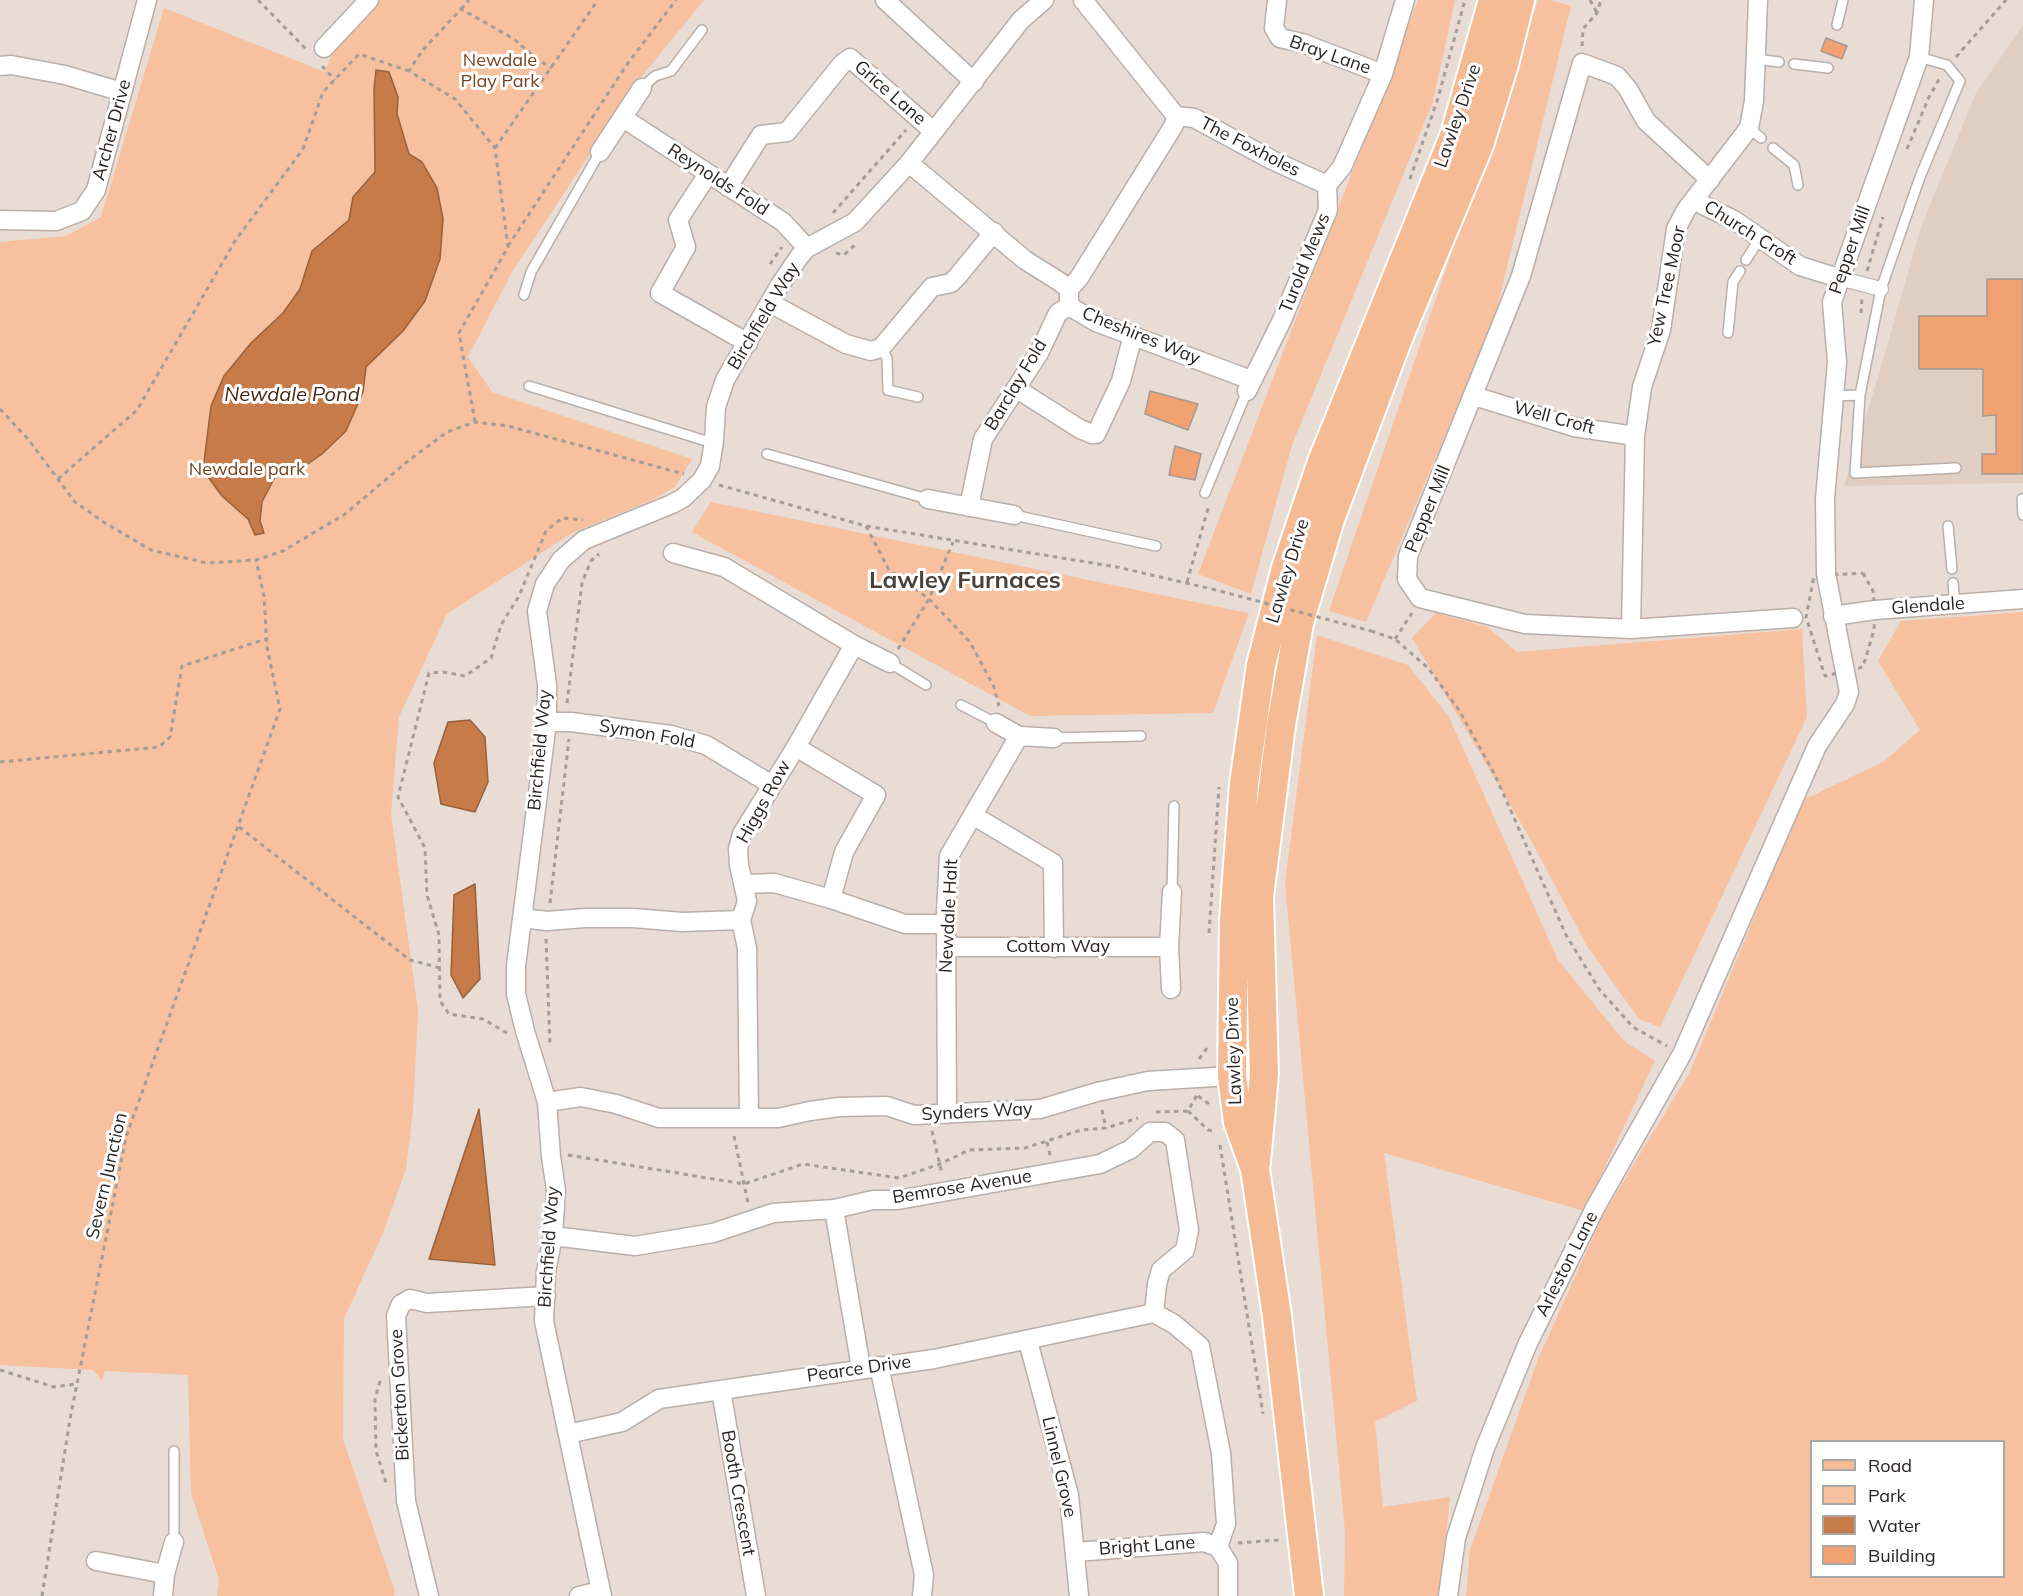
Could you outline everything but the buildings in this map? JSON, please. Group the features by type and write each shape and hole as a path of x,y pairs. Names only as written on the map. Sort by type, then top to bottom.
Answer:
{"main road":[{"name":"Lawley Drive","path":"1309,1596 1277,1316 1255,1169 1238,1122 1232,1076 1234,919 1244,784 1261,665 1286,568 1322,462 1455,134 1493,0"},
{"name":"Lawley Drive","path":"1255,1169 1264,1074 1259,897 1281,725 1299,623 1330,519 1400,333 1479,145 1504,64 1520,0"}],"street":[{"name":"Archer Drive","path":"0,220 56,221 82,211 96,190 147,0"},
{"path":"318,55 369,0"},
{"path":"885,0 974,82"},
{"name":"Birchfield Way","path":"601,1593 544,1321 546,1272 553,1236 556,1190 551,1156 548,1102 525,1031 516,994 516,966 546,722 548,685 537,611 545,584 561,560 584,540 683,498 696,478 710,466 716,407 725,380 786,276 807,248 855,222 909,163 1021,20 1044,0"},
{"name":"The Foxholes","path":"1083,0 1176,116 1194,118 1254,150 1328,184"},
{"name":"Bray Lane","path":"1277,0 1274,28 1280,38 1302,43 1383,74"},
{"path":"1328,184 1342,167 1383,74 1405,0"},
{"name":"Yew Tree Moor","path":"1631,629 1635,436 1642,387 1660,330 1676,229 1695,198 1755,133 1758,0"},
{"name":"Pepper Mill","path":"1728,947 1818,746 1845,704 1849,692 1826,574 1825,499 1838,362 1832,302 1919,57 1924,0"},
{"name":"Grice Lane","path":"728,187 761,135 787,132 842,64 850,58 933,131"},
{"name":"Pepper Mill","path":"1420,598 1407,579 1408,556 1521,276 1581,63"},
{"name":"Church Croft","path":"1581,63 1617,76 1628,89 1646,121 1710,180"},
{"path":"0,66 11,65 64,75 122,92"},
{"path":"600,152 642,88"},
{"name":"Barclay Fold","path":"969,507 983,439 1039,353 1079,278 1174,125 1176,116"},
{"name":"Reynolds Fold","path":"623,118 783,222 807,248"},
{"name":"Cheshires Way","path":"909,163 1025,260 1060,282 1069,297 1096,321 1249,386"},
{"path":"708,174 678,220 686,247 660,293 748,343"},
{"name":"Turold Mews","path":"1249,386 1282,320 1328,210 1328,184"},
{"name":"Church Croft","path":"1695,198 1703,205 1734,220 1800,266 1839,278"},
{"path":"770,303 846,344 871,351 881,348 932,287 951,283 994,232"},
{"path":"1839,278 1881,290"},
{"path":"1017,389 1080,429 1096,434 1121,381 1133,335"},
{"name":"Well Croft","path":"1474,396 1574,427 1635,436"},
{"path":"928,499 1014,515"},
{"path":"673,553 724,567 854,645 890,663"},
{"path":"1420,598 1525,624 1631,629 1793,618"},
{"name":"Glendale","path":"1833,616 1875,610 2023,599"},
{"name":"Higgs Row","path":"741,1118 747,948 741,920 747,901 738,849 742,834 796,747 854,645"},
{"name":"Symon Fold","path":"546,722 571,722 671,735 706,745 772,785"},
{"path":"1006,729 1054,738"},
{"name":"Newdale Halt","path":"938,1114 949,856 974,816 1006,729"},
{"path":"796,747 876,795 844,852 831,899"},
{"path":"974,816 1053,863 1054,948"},
{"path":"744,884 774,883 905,924 946,924"},
{"path":"1171,989 1169,947 1172,892"},
{"path":"522,918 548,921 585,918 682,922 741,920"},
{"name":"Cottom Way","path":"946,947 1169,947"},
{"name":"Arleston Lane","path":"1448,1596 1456,1538 1481,1459 1528,1343 1595,1208 1682,1054 1728,947"},
{"name":"Synders Way","path":"548,1102 581,1097 616,1104 659,1118 778,1118 839,1107 887,1106 914,1116 1040,1108 1148,1081 1264,1074"},
{"name":"Bemrose Avenue","path":"553,1236 635,1246 713,1233 773,1213 834,1209 873,1200 898,1200 1100,1164 1131,1149 1150,1132 1165,1132 1175,1140 1189,1230 1185,1250 1161,1270 1154,1313"},
{"path":"834,1209 870,1367 924,1575 922,1596"},
{"name":"Bickerton Grove","path":"429,1596 406,1500 396,1316 401,1304 410,1299 427,1303 546,1296"},
{"path":"1154,1313 1174,1324 1200,1346 1221,1453 1226,1524 1218,1547 1228,1563 1228,1596"},
{"name":"Pearce Drive","path":"568,1434 622,1422 659,1399 934,1359 1154,1313"},
{"name":"Linnel Grove","path":"1028,1341 1069,1495 1079,1596"},
{"name":"Booth Crescent","path":"720,1390 756,1596"},
{"path":"164,1596 165,1574 174,1542"},
{"name":"Bright Lane","path":"1076,1552 1204,1542 1218,1547"},
{"path":"96,1561 165,1574"},
{"path":"579,1596 601,1593"}],"lane":[{"path":"1838,25 1843,0"},
{"path":"642,88 655,76 671,71 702,30"},
{"path":"1919,57 1947,65 1960,81 1920,177 1881,290 1860,395 1855,473 1956,468"},
{"path":"1756,58 1779,62"},
{"path":"1794,63 1828,68"},
{"path":"1773,148 1794,165 1798,185"},
{"path":"524,295 531,272 600,152"},
{"path":"1746,260 1760,238"},
{"path":"1728,333 1733,282 1740,271"},
{"path":"881,348 887,358 888,390 918,397"},
{"path":"529,386 703,440 714,441"},
{"path":"1205,493 1249,386"},
{"path":"1834,396 1860,395"},
{"path":"766,454 928,499"},
{"path":"2022,499 2023,515"},
{"path":"1014,515 1156,546"},
{"path":"1948,526 1952,568"},
{"path":"1953,583 1955,604"},
{"path":"890,663 926,685"},
{"path":"961,705 1006,729"},
{"path":"1054,738 1141,736"},
{"path":"1172,892 1174,806"},
{"path":"174,1451 174,1542"}],"path":[{"path":"258,0 318,55 335,80"},
{"path":"409,71 422,51 469,0"},
{"path":"495,148 598,0"},
{"path":"475,422 459,333 508,247 628,63 676,0"},
{"path":"1590,0 1597,13"},
{"path":"1581,63 1582,30 1597,13 1601,0"},
{"path":"1947,65 1961,54 2006,0"},
{"path":"461,9 514,39 538,60 552,68"},
{"path":"58,479 137,410 235,241 303,149 323,93 359,54 409,71 455,99 495,148 508,247"},
{"path":"0,409 28,439 75,502 105,523 151,549 207,563 256,560 282,551 345,514 408,461 447,432 475,422 508,426 866,526 953,542 1118,567 1212,589 1395,639 1428,668 1459,710 1495,775 1566,935 1599,988 1633,1027 1682,1054"},
{"path":"681,482 696,478"},
{"path":"525,1031 515,1034 505,1033 483,1019 449,1014 440,1001 439,935 427,895 425,848 398,797 429,673 443,672 465,676 491,658 501,625 519,596 546,531 562,518 586,520"},
{"path":"866,526 889,570 929,599 970,642 994,687 1006,729"},
{"path":"890,663 929,599 953,542"},
{"path":"550,1057 546,934 571,722 567,705 582,584 591,561 607,548"},
{"path":"0,762 159,747 170,736 182,666 266,639 264,596 256,560"},
{"path":"1395,639 1420,598"},
{"name":"Severn Junction","path":"42,1596 77,1384 126,1137 280,709 266,639"},
{"path":"239,827 410,960 440,969"},
{"path":"1188,1111 1197,1095"},
{"path":"1150,1114 1161,1111 1188,1111 1208,1130 1218,1131"},
{"path":"938,1114 940,1164 945,1192"},
{"path":"741,1118 734,1136 752,1220"},
{"path":"551,1156 566,1155 744,1184 803,1164 899,1178 940,1164 969,1150 1025,1148 1081,1130 1106,1128 1139,1118"},
{"path":"1220,1143 1263,1414"},
{"path":"0,1370 54,1387 77,1384"},
{"path":"1218,1547 1227,1544 1281,1540"}],"shaded area":[{"path":"2023,25 2023,483 1844,486 1921,227 1976,93"}],"green space":[{"name":"Newdale park","path":"379,0 704,0 638,81 512,272 468,357 492,392 692,459 675,487 652,500 572,533 447,614 399,717 391,814 418,1011 413,1110 406,1169 383,1233 344,1319 343,1439 395,1592 394,1596 217,1596 219,1580 191,1493 188,1375 105,1371 102,1381 93,1370 0,1365 0,242 66,236 101,217 164,8 325,72 333,49"},
{"path":"1418,0 1455,0 1433,102 1292,445 1251,594 1198,574"},
{"path":"1538,0 1550,0 1571,6 1494,320 1366,622 1329,611"},
{"path":"711,502 1249,613 1213,713 1030,716 692,532"},
{"path":"2023,612 2023,1596 1466,1596 1470,1550 1538,1359 1603,1215 1690,1072 1803,800 1883,762 1920,730 1878,661 1901,621"},
{"path":"1436,613 1487,627 1517,652 1802,629 1807,717 1660,1027 1639,1019 1587,946 1532,842 1412,638"},
{"path":"1317,635 1408,665 1449,717 1558,960 1624,1041 1655,1061 1584,1211 1384,1153 1417,1401 1375,1422 1383,1507 1450,1497 1440,1596 1344,1596 1345,1532 1285,883"}],"water":[{"name":"Newdale Pond","path":"376,70 389,72 398,97 397,114 409,154 422,162 437,188 443,219 440,259 425,301 403,331 366,367 363,392 346,431 322,454 305,466 277,473 262,502 260,521 264,533 255,535 248,519 222,496 203,470 211,406 224,376 251,343 283,313 300,289 312,251 349,220 353,197 375,172 374,89"},
{"path":"470,720 485,737 488,782 475,812 441,804 434,763 448,722"},
{"path":"475,884 480,979 463,998 451,975 454,895"},
{"path":"479,1109 495,1265 429,1259"}],"district":[{"name":"Lawley Furnaces","path":"965,581"}],"park label":[{"name":"Newdale Play Park","path":"500,71"}]}
